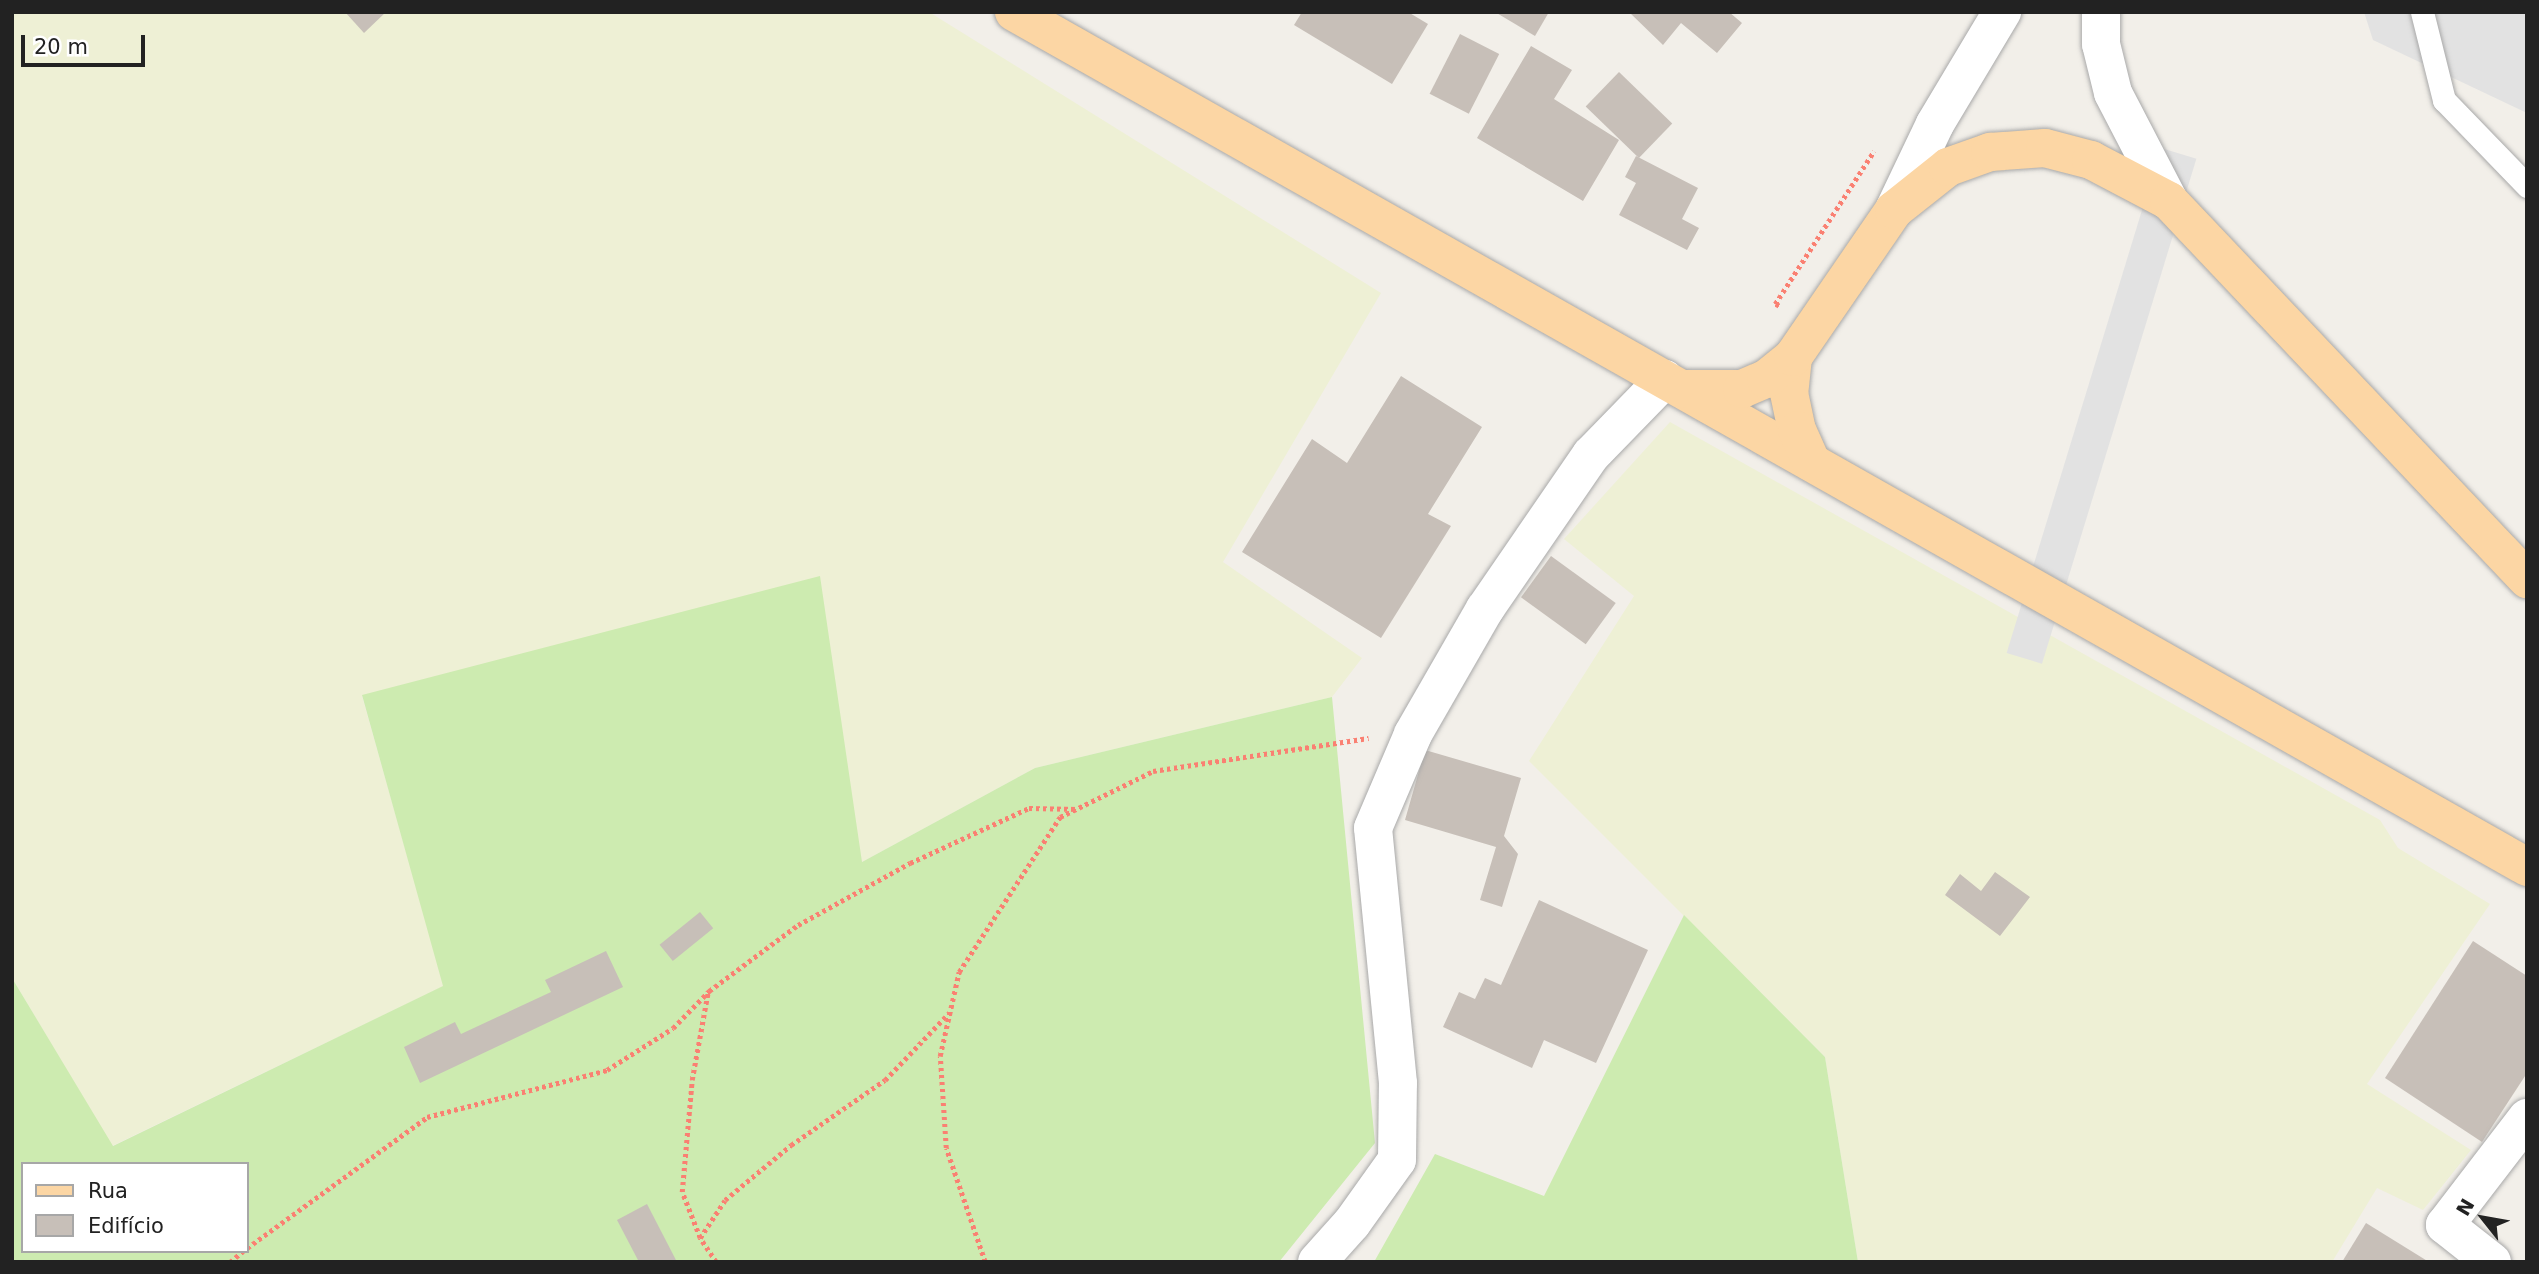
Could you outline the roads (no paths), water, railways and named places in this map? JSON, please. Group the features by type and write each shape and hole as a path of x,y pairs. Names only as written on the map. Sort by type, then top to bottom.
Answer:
{"main road":[{"path":"1014,12 2527,867"},
{"path":"1673,384 1742,390 1766,379 1802,342 1894,210 1948,167 1990,152 2045,148 2091,160 2169,201 2527,579"},
{"path":"1802,342 1789,393 1797,430 1811,462"}],"street":[{"path":"1894,210 1935,124 2002,12"},
{"path":"2101,12 2101,44 2113,93 2169,201"},
{"path":"1317,1262 1352,1223 1397,1160 1398,1083 1373,828 1421,722 1486,609 1591,455 1673,384"},
{"path":"2492,1262 2445,1225 2527,1118"}],"lane":[{"path":"2423,12 2444,100 2525,186"}]}
